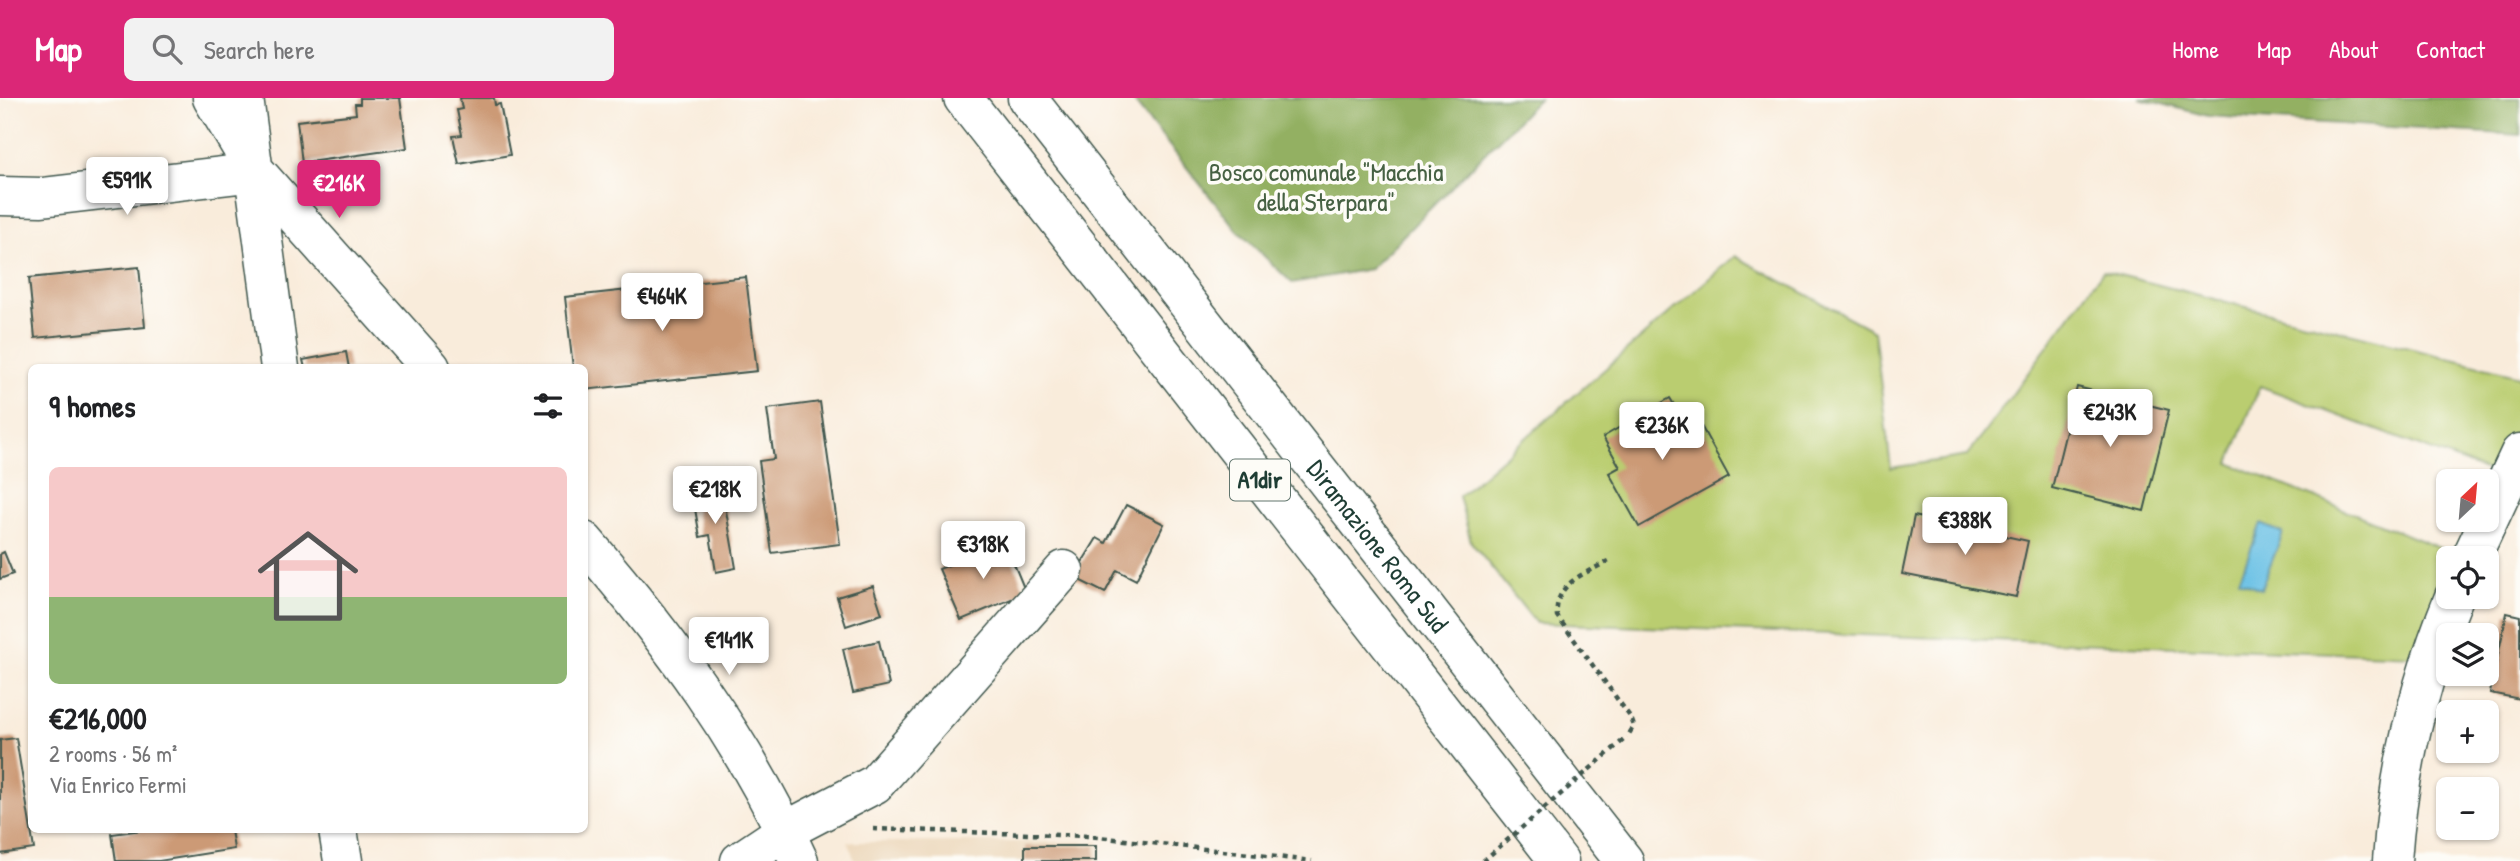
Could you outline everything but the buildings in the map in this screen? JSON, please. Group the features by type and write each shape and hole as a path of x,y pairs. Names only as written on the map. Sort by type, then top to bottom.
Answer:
{"main road":[{"path":"212,98 256,172 427,364"},
{"path":"244,98 280,364"},
{"name":"Diramazione Roma Sud","path":"963,98 1559,861"},
{"name":"Diramazione Roma Sud","path":"1027,98 1624,861"},
{"path":"0,196 42,197 256,172"},
{"path":"2477,546 2520,453"},
{"path":"588,546 654,624 701,688 750,764 792,846"},
{"path":"740,861 792,846 875,784 1064,570"},
{"path":"2392,861 2399,794 2413,725 2431,659 2450,609"},
{"path":"338,833 343,861"}],"path":[{"path":"1483,861 1628,737 1634,726 1631,718 1557,617 1559,595 1565,586 1609,561"},
{"path":"867,830 1089,836 1312,861"}],"shaded area":[{"path":"848,842 1099,842 1099,861 1096,861 1096,846 1025,846 1025,861 855,861"}],"green space":[{"name":"Bosco comunale \"Macchia della Sterpara\"","path":"1131,98 1540,98 1370,269 1292,283 1237,230"},
{"path":"2139,98 2520,98 2520,135 2208,116"},
{"path":"1735,256 1874,331 1891,468 1967,456 2103,271 2520,376 2520,427 2499,471 2481,469 2260,386 2229,463 2436,547 2436,609 2417,656 1536,623 1471,542 1459,496"}],"water":[{"path":"2261,524 2283,533 2261,589 2239,580"}]}
